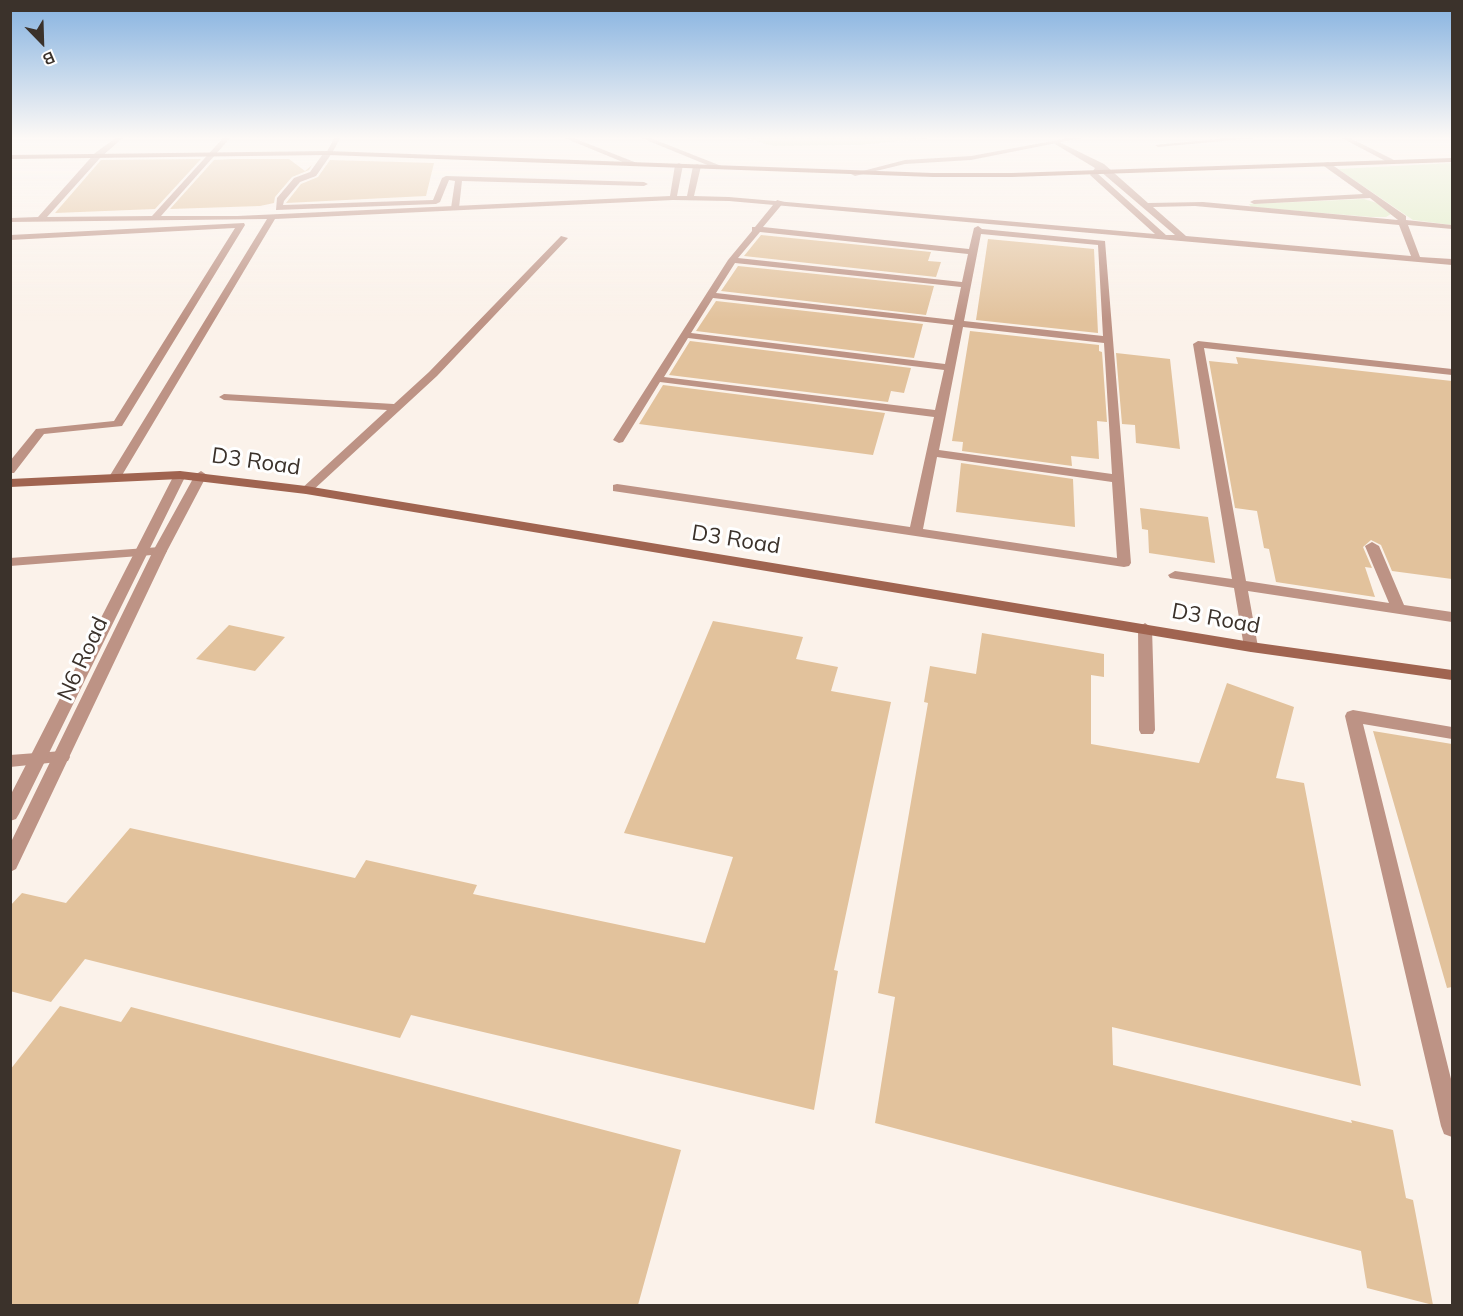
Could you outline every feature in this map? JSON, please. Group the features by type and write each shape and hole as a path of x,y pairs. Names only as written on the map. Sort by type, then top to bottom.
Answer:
{"main road":[{"name":"D3 Road","path":"10,483 201,475 306,490 1251,647 1452,675"}],"street":[{"path":"40,220 59,198"},
{"path":"154,219 173,198"},
{"path":"282,198 279,208 436,202 437,198"},
{"path":"455,208 456,198"},
{"path":"10,220 273,216 665,198"},
{"path":"699,198 780,202 1452,262"},
{"path":"1121,198 1164,237"},
{"path":"1138,198 1184,239"},
{"path":"1146,206 1318,198"},
{"path":"1375,198 1403,218 1402,222 1417,259"},
{"path":"619,440 732,260 755,229 780,202"},
{"path":"1194,204 1452,227"},
{"path":"115,477 273,216"},
{"path":"10,238 240,225 118,424 40,431 10,470"},
{"path":"755,229 974,252"},
{"path":"617,488 1124,563 1102,243 978,230 915,532"},
{"path":"306,490 394,407 433,374 564,238"},
{"path":"732,260 967,285"},
{"path":"710,296 1108,340"},
{"path":"685,335 950,368"},
{"path":"1251,647 1198,344 1452,372"},
{"path":"658,379 940,414"},
{"path":"224,397 394,407"},
{"path":"933,453 1118,479"},
{"name":"N6 Road","path":"10,814 180,475"},
{"name":"N6 Road","path":"10,864 160,551 201,475"},
{"path":"1372,546 1399,609"},
{"path":"10,562 160,551"},
{"path":"1175,575 1452,617"},
{"path":"1145,628 1147,730"},
{"path":"1452,733 1353,716 1452,1126"},
{"path":"10,761 62,757"}],"green space":[{"path":"1381,198 1452,198 1452,225 1413,220"},
{"path":"1364,199 1377,203 1391,214 1386,217 1371,217 1251,207 1249,204"}],"building":[{"path":"68,198 165,198 155,209 55,213"},
{"path":"180,198 275,198 274,203 260,206 170,209"},
{"path":"290,198 378,198 286,203"},
{"path":"761,235 931,252 928,261 941,262 936,277 744,256"},
{"path":"988,239 1094,249 1098,333 976,320"},
{"path":"738,266 934,286 926,315 721,291"},
{"path":"716,301 923,324 914,358 696,331"},
{"path":"970,331 1099,345 1099,351 1102,352 1107,422 1097,421 1099,459 1071,456 1072,466 962,451 963,442 952,441"},
{"path":"690,341 911,368 904,393 891,391 888,402 669,375"},
{"path":"1116,353 1170,359 1180,449 1136,443 1135,425 1122,424"},
{"path":"1236,357 1452,381 1452,579 1392,571 1381,545 1371,540 1363,547 1372,568 1365,567 1375,597 1276,582 1269,549 1264,548 1257,511 1235,508 1209,361 1238,364"},
{"path":"663,385 885,413 873,455 639,424"},
{"path":"961,463 1073,479 1075,527 956,512"},
{"path":"1140,508 1208,517 1215,563 1149,553 1148,530 1142,529"},
{"path":"713,621 803,637 796,659 838,667 831,691 891,702 834,970 838,971 814,1110 411,1015 400,1038 85,959 51,1002 10,991 10,906 22,893 66,903 130,828 355,878 366,860 477,885 473,894 705,943 733,857 624,833"},
{"path":"229,625 285,637 255,671 196,659"},
{"path":"982,633 1104,654 1104,677 1091,675 1091,744 1199,763 1227,683 1294,707 1276,778 1304,783 1361,1086 1112,1027 1113,1065 1352,1123 1351,1120 1393,1130 1406,1198 1413,1200 1433,1305 1367,1288 1361,1251 875,1123 895,997 878,993 928,703 924,702 930,666 976,674"},
{"path":"1373,731 1452,744 1452,987 1447,988"},
{"path":"60,1006 121,1022 131,1007 681,1150 638,1305 10,1305 10,1070"}]}
